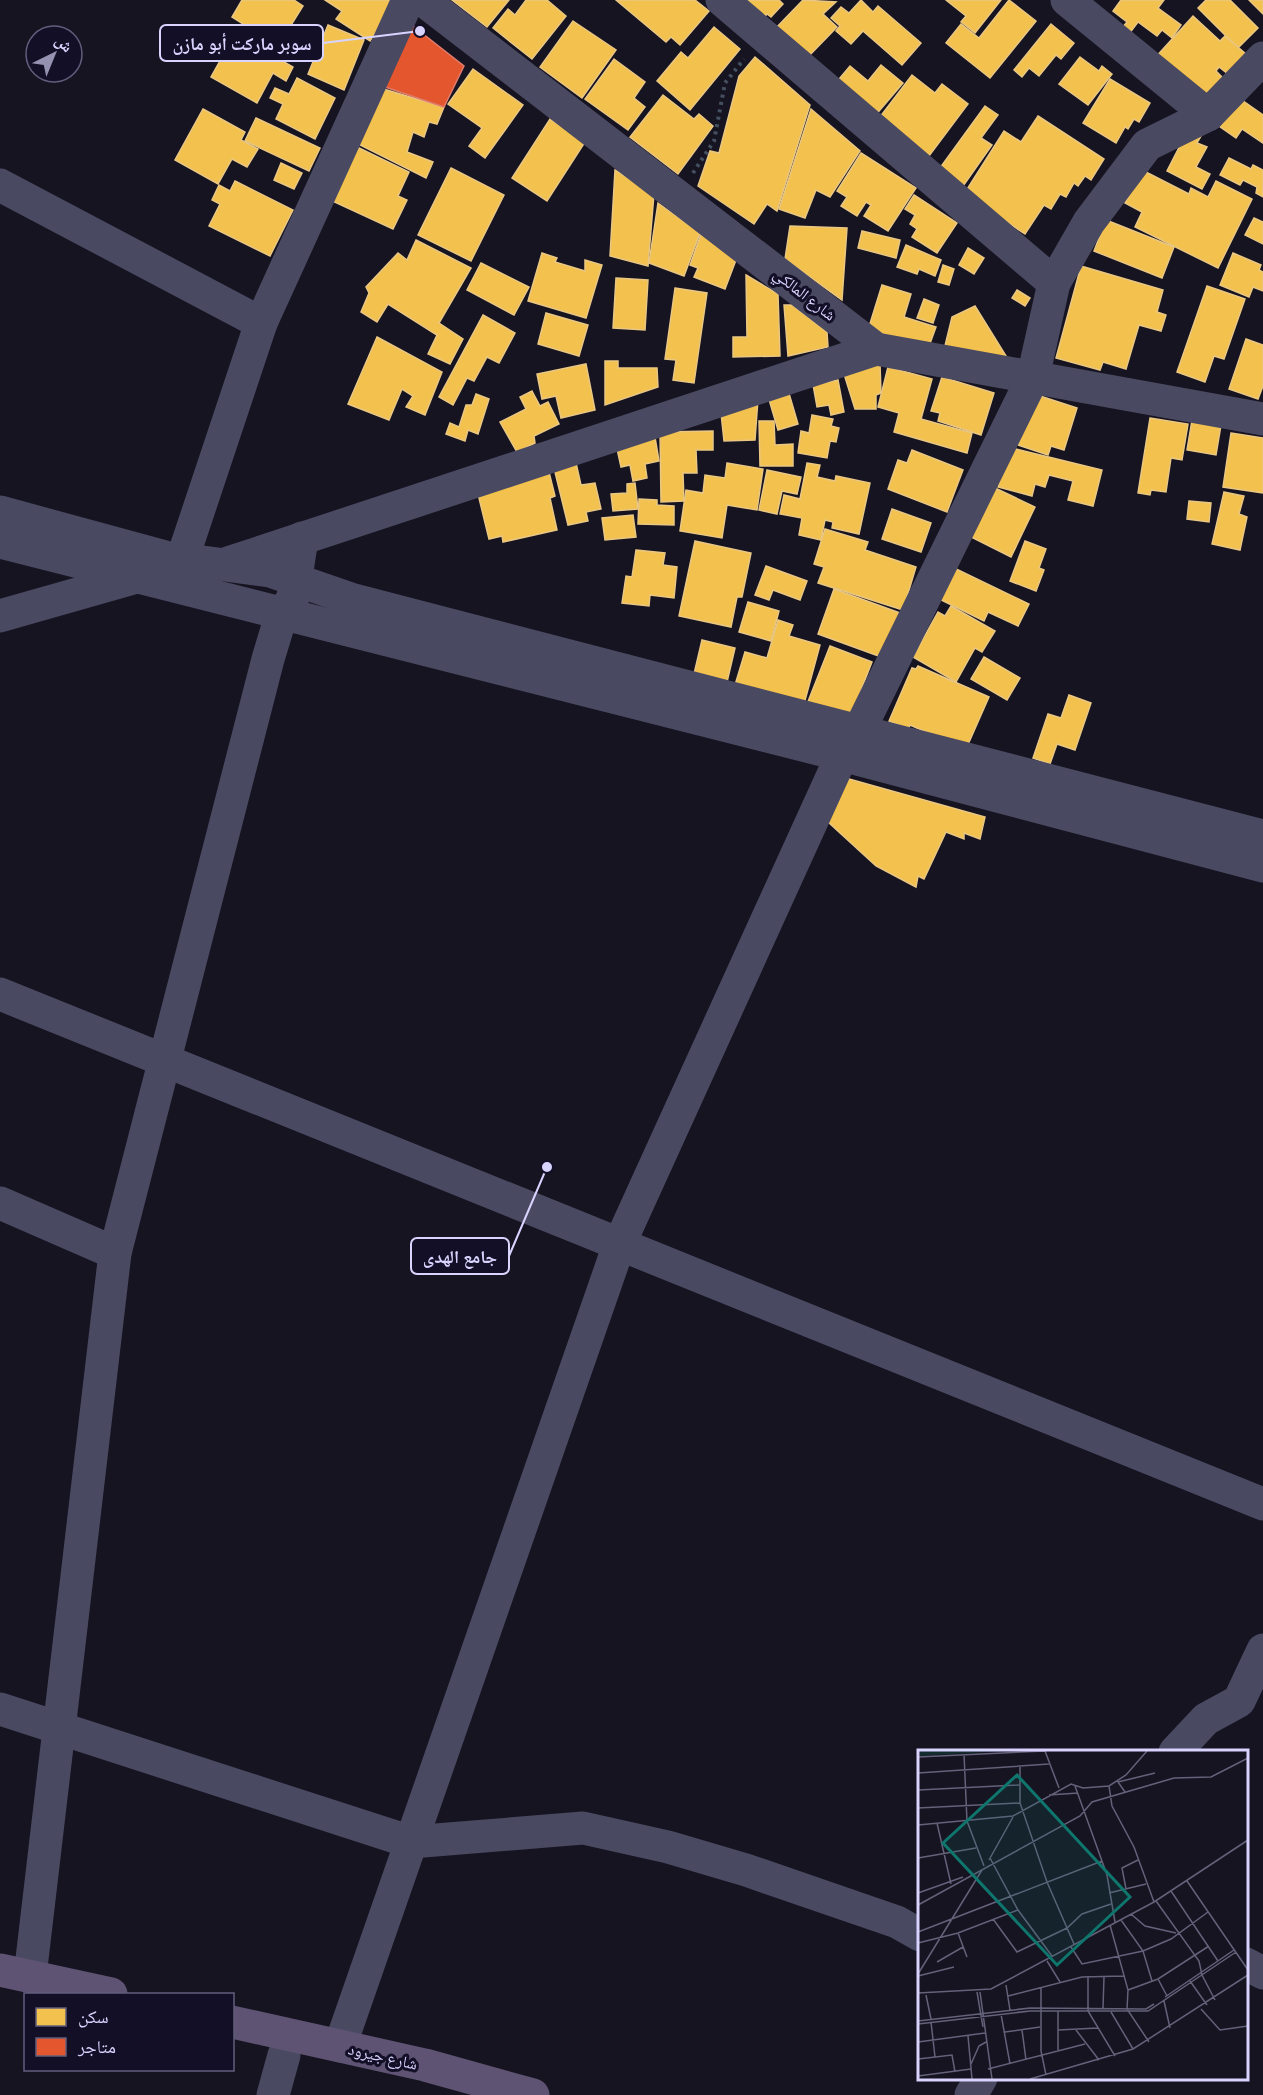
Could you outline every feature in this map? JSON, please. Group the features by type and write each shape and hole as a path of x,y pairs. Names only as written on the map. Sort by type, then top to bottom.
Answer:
{"main road":[{"path":"0,1992 19,1981 98,1993"},
{"name":"شارع جيرود","path":"234,2022 425,2065 533,2095"},
{"name":"شارع جيرود","path":"234,2044 459,2095"}],"street":[{"path":"182,560 261,323 408,0"},
{"name":"شارع المالكي","path":"423,0 876,349 1263,419"},
{"path":"722,0 1054,283"},
{"path":"1067,0 1208,115"},
{"path":"340,2046 619,1245 851,743 1033,377 1054,283 1089,222 1147,145 1208,115 1263,58"},
{"path":"0,185 261,323"},
{"path":"217,598 218,579 225,564 876,349"},
{"path":"0,512 182,560 259,569 354,600 851,743 1263,866"},
{"path":"19,1981 58,1727 115,1253 268,659 293,597 302,538"},
{"path":"0,542 217,598 1263,836"},
{"path":"0,616 138,577"},
{"path":"0,994 1263,1504"},
{"path":"0,1203 115,1253"},
{"path":"1177,1750 1206,1719 1239,1701 1263,1650"},
{"path":"0,1709 411,1842 584,1828 668,1847 746,1870 897,1922 918,1934"},
{"path":"1248,1965 1263,1973"},
{"path":"273,2095 284,2055"},
{"path":"971,2095 980,2080"}],"path":[{"path":"678,196 714,141 725,83 763,35"}],"building: سكن":[{"path":"242,0 294,0 303,6 278,46 232,17"},
{"path":"325,0 397,0 370,41 336,19 342,11"},
{"path":"452,0 509,0 487,27"},
{"path":"526,0 547,0 566,16 532,59 493,28 508,9 515,15"},
{"path":"616,0 695,0 709,11 680,45 671,37 666,42"},
{"path":"741,0 779,0 783,4 771,17 767,14 762,20"},
{"path":"803,0 836,2 823,14 837,27 806,59 775,29"},
{"path":"861,0 873,12 878,6 921,43 902,65 863,31 851,44 836,31 840,26 831,18 841,7 849,13"},
{"path":"946,0 1001,0 975,33 961,22 966,16"},
{"path":"1009,0 1036,21 990,78 946,43 961,24 979,38"},
{"path":"1121,0 1164,0 1158,8 1181,25 1172,38 1162,30 1157,36 1138,22 1129,34 1122,28 1127,22 1113,11"},
{"path":"1206,0 1230,0 1258,28 1238,48 1198,8"},
{"path":"1249,0 1263,0 1263,14"},
{"path":"1193,16 1220,41 1225,36 1246,54 1228,74 1219,67 1216,71 1223,78 1201,102 1154,59"},
{"path":"573,21 616,50 582,98 540,67"},
{"path":"1051,24 1074,43 1061,59 1056,55 1039,76 1029,68 1022,77 1014,70"},
{"path":"328,25 364,40 344,90 308,74"},
{"path":"714,27 740,49 690,110 657,81 681,52 688,58"},
{"path":"235,34 293,67 286,81 273,73 257,103 211,77"},
{"path":"755,57 810,105 777,211 767,204 754,224 698,186 710,151 719,153 739,76"},
{"path":"1080,57 1099,71 1102,66 1112,74 1088,105 1059,84"},
{"path":"614,59 645,82 634,98 645,107 628,130 585,99"},
{"path":"881,65 903,83 874,117 835,84 850,66 868,81"},
{"path":"473,69 523,105 485,158 469,146 482,128 448,104"},
{"path":"912,75 935,93 942,84 968,104 926,160 876,122"},
{"path":"297,78 335,98 315,139 276,119 283,104 270,98 275,88 289,94"},
{"path":"1110,79 1150,103 1139,122 1134,119 1128,129 1125,127 1116,143 1083,123"},
{"path":"377,87 444,107 437,124 429,122 424,137 413,132 407,152 433,162 426,178 356,143"},
{"path":"663,95 694,119 699,114 713,126 678,174 630,137"},
{"path":"1239,98 1263,115 1263,143 1242,129 1236,138 1219,126"},
{"path":"985,106 998,115 981,138 992,145 961,189 937,172"},
{"path":"203,109 245,132 241,140 258,149 247,167 232,159 218,184 175,160"},
{"path":"811,109 860,151 830,197 816,190 805,218 779,209"},
{"path":"1038,116 1104,159 1091,180 1085,176 1078,186 1074,183 1066,197 1060,194 1051,209 1044,205 1025,234 964,194 1004,131 1021,142"},
{"path":"256,118 320,148 309,171 245,141"},
{"path":"550,119 585,142 547,201 512,178"},
{"path":"1188,130 1201,136 1197,143 1207,147 1196,167 1210,174 1202,189 1167,171"},
{"path":"355,146 409,172 398,196 407,200 393,229 330,200"},
{"path":"861,153 916,188 888,231 864,216 871,205 866,202 857,216 841,206 847,197 837,191"},
{"path":"1229,158 1251,169 1253,165 1263,170 1263,197 1256,193 1257,187 1243,180 1240,185 1220,175"},
{"path":"281,163 302,173 294,189 274,180"},
{"path":"451,168 504,195 471,261 418,235"},
{"path":"615,170 654,194 648,266 610,256"},
{"path":"1142,170 1189,194 1191,188 1208,197 1216,181 1252,199 1218,268 1135,227 1142,212 1125,203"},
{"path":"235,181 293,210 270,256 209,226 220,204 212,200 219,185 230,191"},
{"path":"914,195 957,223 937,253 912,237 917,229 910,224 915,215 905,209"},
{"path":"658,203 700,233 684,276 649,263"},
{"path":"1254,218 1263,222 1263,244 1245,235"},
{"path":"1106,220 1174,247 1162,278 1094,251"},
{"path":"790,226 847,228 842,300 785,259"},
{"path":"862,231 900,240 896,258 858,248"},
{"path":"701,234 736,260 725,289 694,277 698,268 690,265"},
{"path":"416,240 471,268 439,323 463,339 450,364 428,354 437,335 388,304 377,322 361,312 369,293 366,287 398,253 407,260"},
{"path":"906,245 941,260 935,276 919,269 917,274 897,267"},
{"path":"968,248 984,258 974,274 959,265"},
{"path":"542,253 557,258 555,262 585,271 585,260 602,265 586,318 528,301"},
{"path":"1233,253 1261,265 1259,270 1263,272 1263,291 1253,287 1249,297 1220,285"},
{"path":"481,263 529,287 514,315 467,290"},
{"path":"943,265 954,269 949,285 938,282"},
{"path":"1081,266 1163,290 1157,312 1166,315 1161,331 1139,325 1126,369 1103,362 1100,370 1056,358"},
{"path":"746,275 778,294 780,356 733,357 733,337 747,337"},
{"path":"616,278 648,280 645,330 613,328"},
{"path":"882,285 911,294 904,317 936,327 928,349 868,330"},
{"path":"1207,286 1245,299 1224,359 1214,356 1205,382 1177,372"},
{"path":"675,288 707,293 694,383 673,380 676,360 665,359"},
{"path":"1017,290 1030,298 1025,306 1012,298"},
{"path":"924,299 939,305 933,323 917,318"},
{"path":"784,305 792,305 827,332 828,347 788,356"},
{"path":"975,306 1011,364 943,354 952,317"},
{"path":"546,313 588,325 579,356 538,344"},
{"path":"483,315 515,333 499,363 487,357 474,381 467,378 453,405 439,397"},
{"path":"377,337 442,372 425,415 406,407 413,396 402,389 389,420 348,404"},
{"path":"1246,339 1263,345 1263,386 1258,399 1229,389"},
{"path":"605,361 618,361 618,368 657,368 658,387 605,405"},
{"path":"880,363 881,393 876,395 876,409 855,409 844,374"},
{"path":"586,364 595,410 561,418 556,396 542,399 537,374"},
{"path":"888,367 932,379 921,419 972,433 967,453 894,432 899,413 878,407"},
{"path":"942,377 994,393 981,435 938,421 940,413 931,411"},
{"path":"812,379 823,383 838,380 844,412 831,415 829,405 817,407"},
{"path":"788,390 798,424 778,430 768,396"},
{"path":"532,391 540,406 548,402 559,424 534,436 535,443 517,452 500,422 526,409 520,397"},
{"path":"476,394 489,399 478,434 468,430 465,441 446,434 450,423 459,427 466,405 472,405"},
{"path":"1034,394 1077,408 1064,450 1051,446 1048,455 1018,445"},
{"path":"758,399 755,440 724,441 721,413"},
{"path":"812,415 833,419 831,426 839,428 836,442 830,441 827,458 798,453 801,431 809,433"},
{"path":"1150,418 1188,424 1182,460 1171,458 1166,492 1151,490 1150,495 1138,493"},
{"path":"1192,420 1221,425 1216,455 1187,450"},
{"path":"759,421 774,421 775,445 793,444 793,466 760,466"},
{"path":"713,431 713,450 696,450 697,473 683,473 684,501 661,502 660,432"},
{"path":"1231,433 1263,438 1263,493 1223,487"},
{"path":"655,437 659,461 645,464 647,478 633,481 630,465 621,467 616,444"},
{"path":"1008,447 1102,470 1093,506 1068,500 1073,481 1049,475 1045,487 1035,484 1032,496 998,487"},
{"path":"912,450 963,470 947,512 888,489 898,460 907,463"},
{"path":"576,463 581,485 595,483 601,509 586,512 588,521 568,525 554,468"},
{"path":"727,463 763,469 757,510 727,505 722,538 680,531 686,490 703,493 705,475 725,478"},
{"path":"807,463 820,465 817,477 835,481 836,476 870,483 859,534 832,528 833,522 825,520 821,540 799,535 802,518 780,514 784,495 800,499"},
{"path":"548,468 555,496 550,498 557,530 503,542 502,536 489,539 478,494"},
{"path":"767,470 801,477 797,494 782,491 777,514 759,510"},
{"path":"635,483 638,509 613,511 611,494 627,493 627,484"},
{"path":"995,488 1035,507 1011,557 971,537"},
{"path":"1224,492 1244,496 1239,514 1247,517 1240,550 1212,544"},
{"path":"639,499 657,500 657,505 674,506 674,525 638,524"},
{"path":"1189,501 1211,503 1209,522 1187,519"},
{"path":"892,509 931,523 921,552 882,539"},
{"path":"633,515 636,537 605,540 602,518"},
{"path":"825,529 868,542 865,550 916,567 903,610 818,583 824,567 814,564"},
{"path":"695,541 751,553 742,597 737,597 731,627 679,616"},
{"path":"1025,541 1046,549 1039,568 1044,570 1036,591 1010,581"},
{"path":"636,550 665,553 663,565 677,567 674,598 650,595 649,606 622,603 626,576 632,577"},
{"path":"766,566 807,581 800,600 773,590 769,600 755,595"},
{"path":"952,567 1029,604 1018,626 988,612 984,621 937,598"},
{"path":"834,589 900,613 884,658 818,634"},
{"path":"748,602 779,611 771,641 739,632"},
{"path":"951,606 995,631 982,652 975,648 956,682 913,657 938,612 945,616"},
{"path":"778,620 793,625 789,636 820,645 804,704 735,685 745,652 767,658"},
{"path":"702,640 735,648 727,682 694,674"},
{"path":"830,646 872,662 849,721 807,704"},
{"path":"984,657 1020,678 1007,700 971,679"},
{"path":"918,666 989,697 966,749 910,725 908,729 889,721 912,668 916,669"},
{"path":"1069,695 1091,703 1075,750 1057,744 1050,764 1033,758 1048,714 1061,718"},
{"path":"842,777 985,817 980,839 964,833 964,839 946,832 924,879 918,876 916,887 876,866 827,821"}],"building: متاجر":[{"path":"404,19 464,66 444,107 382,86"}],"place":[{"name":"سوبر ماركت أبو مازن","path":"420,31"},
{"name":"جامع الهدى","path":"547,1167"}]}
